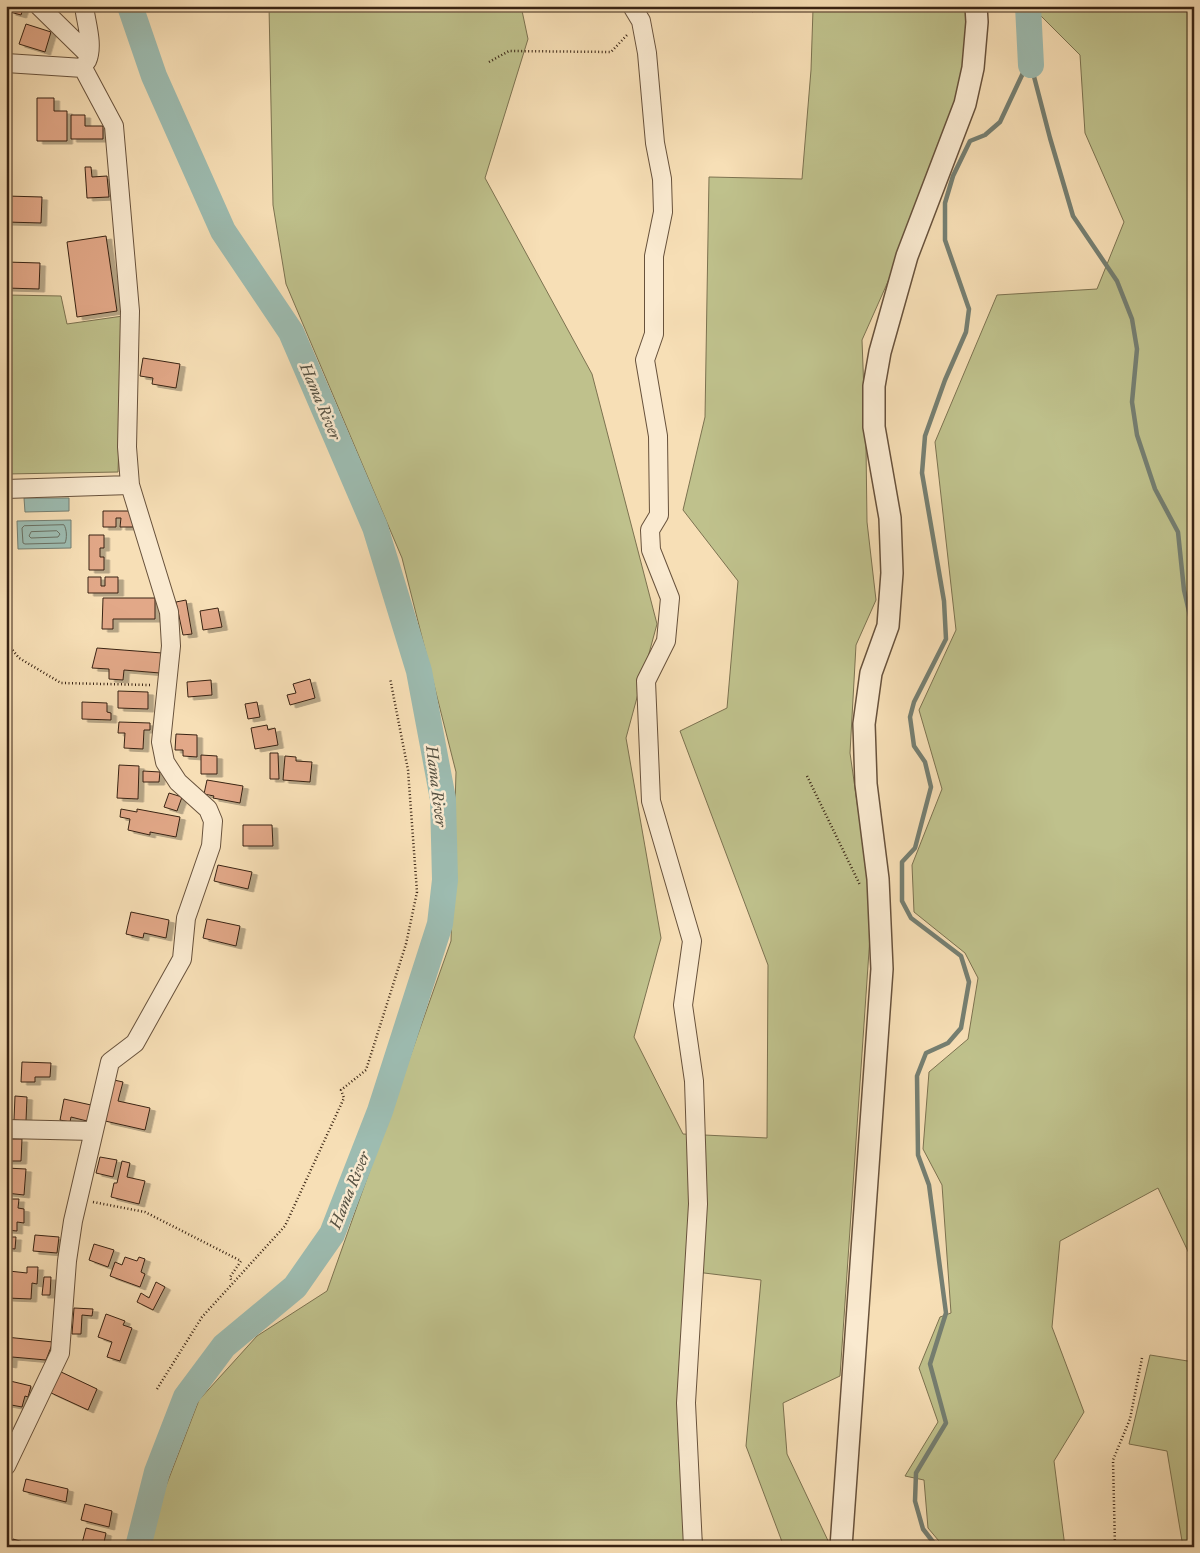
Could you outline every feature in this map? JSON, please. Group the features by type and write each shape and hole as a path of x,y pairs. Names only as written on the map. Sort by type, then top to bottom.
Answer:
{"street":[{"path":"6,1466 60,1353 72,1221 110,1062 135,1043 182,959 186,918 211,846 213,821 208,809 178,782 165,762 161,742 171,646 169,612 130,485 127,447 130,311 114,126 86,62 39,6"},
{"path":"84,6 90,46 86,62"},
{"path":"840,1547 882,969 878,879 866,784 864,724 871,674 888,626 892,573 890,518 874,427 874,386 880,352 907,256 964,104 973,68 977,22 976,6"},
{"path":"637,14 647,53 655,143 662,179 663,212 654,256 654,334 645,360 658,436 659,515 650,530 651,550 670,598 666,641 646,681 651,801 692,941 683,1005 694,1082 698,1204 686,1403 693,1547"},
{"path":"6,63 86,62"},
{"path":"6,489 130,485"},
{"path":"6,1129 94,1131"}],"path":[{"path":"748,6 754,12"},
{"path":"489,62 509,51 610,52 637,14"},
{"path":"6,642 19,658 61,683 167,686"},
{"path":"157,1389 202,1317 285,1226 344,1098 341,1090 366,1070 406,944 417,892 408,770 390,678"},
{"path":"807,776 864,893"},
{"path":"77,1199 145,1212 240,1261 230,1277 232,1283"},
{"path":"1115,1547 1113,1460 1130,1419 1142,1358"}],"green space":[{"path":"269,6 521,6 528,39 485,178 592,374 657,624 626,738 661,938 634,1037 683,1134 767,1138 768,965 680,731 727,708 738,581 683,510 705,417 709,177 802,179 811,70 813,9 810,6 967,6 974,64 902,250 862,340 867,522 876,600 856,645 850,753 872,907 840,1376 783,1403 787,1454 831,1547 784,1547 746,1446 761,1280 688,1271 695,1493 703,1547 147,1547 151,1525 199,1400 257,1336 327,1291 451,941 456,772 402,558 286,284 273,205"},
{"path":"1036,6 1194,6 1194,1264 1158,1188 1060,1241 1052,1327 1084,1412 1054,1461 1065,1547 944,1547 928,1528 924,1480 905,1476 938,1422 919,1368 940,1317 951,1313 942,1185 923,1149 929,1072 968,1039 978,978 965,953 914,912 912,865 942,789 919,710 956,630 935,442 997,295 1097,289 1124,222 1085,133 1080,55 1036,11"},
{"path":"6,295 61,296 67,324 123,316 118,472 6,474"},
{"path":"1150,1355 1194,1362 1194,1547 1183,1547 1167,1451 1129,1444"}],"water":[{"path":"24,498 69,498 69,511 25,512"},
{"path":"71,520 71,548 18,549 17,521"}],"building":[{"path":"12,6 24,6 21,15 10,12"},
{"path":"26,24 51,32 45,52 19,44"},
{"path":"37,98 54,98 54,111 67,111 67,141 37,141"},
{"path":"71,115 85,115 85,126 103,126 103,139 71,139"},
{"path":"85,167 91,167 92,177 107,176 109,197 87,198"},
{"path":"6,196 42,197 41,223 6,222"},
{"path":"106,236 117,311 77,317 67,242"},
{"path":"6,262 40,263 39,289 6,288"},
{"path":"143,358 180,364 176,388 152,384 153,378 140,376"},
{"path":"103,511 133,511 133,527 120,527 121,518 116,518 116,527 103,527"},
{"path":"89,535 104,535 104,548 100,548 100,557 104,557 104,570 89,570"},
{"path":"88,577 101,577 101,586 105,586 105,577 118,577 118,593 88,593"},
{"path":"103,598 155,598 155,619 113,619 113,629 102,629"},
{"path":"186,600 192,634 183,635 176,602"},
{"path":"218,608 222,627 203,630 200,611"},
{"path":"97,648 162,653 160,673 124,670 123,680 109,679 109,669 92,668"},
{"path":"310,679 315,698 290,705 287,695 296,693 293,684"},
{"path":"211,680 212,695 188,697 187,682"},
{"path":"118,691 148,692 148,709 118,708"},
{"path":"82,702 107,703 107,712 111,713 111,720 82,719"},
{"path":"257,702 260,717 248,719 245,704"},
{"path":"119,722 150,723 150,730 144,730 143,749 124,748 125,733 118,733"},
{"path":"267,725 268,730 275,728 278,745 255,749 251,728"},
{"path":"176,734 197,735 197,757 183,756 183,750 175,750"},
{"path":"270,753 278,753 279,779 270,779"},
{"path":"201,755 217,756 217,774 201,774"},
{"path":"285,756 296,757 296,761 312,762 310,782 283,780"},
{"path":"119,765 139,766 138,799 117,798"},
{"path":"143,771 160,772 159,782 143,782"},
{"path":"207,780 243,786 240,803 213,798 214,796 204,794"},
{"path":"169,793 182,797 177,811 164,807"},
{"path":"121,809 137,812 137,809 180,817 176,837 150,832 150,835 128,830 130,819 120,817"},
{"path":"243,825 272,825 273,846 243,846"},
{"path":"218,865 252,872 248,889 214,881"},
{"path":"131,912 169,920 166,938 144,933 143,938 126,934"},
{"path":"207,919 240,926 236,946 203,938"},
{"path":"22,1062 51,1063 50,1077 35,1077 35,1082 21,1082"},
{"path":"114,1080 123,1082 118,1101 150,1108 145,1130 105,1121"},
{"path":"15,1096 27,1097 26,1121 14,1120"},
{"path":"64,1099 91,1105 87,1121 71,1117 70,1122 60,1120"},
{"path":"6,1139 22,1139 21,1161 6,1161"},
{"path":"100,1157 117,1160 113,1177 96,1173"},
{"path":"122,1161 130,1163 127,1177 145,1181 139,1204 111,1197 114,1183 117,1183"},
{"path":"6,1168 26,1169 24,1195 6,1193"},
{"path":"6,1199 19,1199 18,1208 24,1209 24,1223 17,1222 17,1231 6,1230"},
{"path":"35,1235 59,1237 57,1253 33,1251"},
{"path":"6,1237 16,1237 15,1249 6,1248"},
{"path":"94,1244 114,1250 108,1267 89,1260"},
{"path":"125,1257 137,1261 139,1257 145,1259 141,1272 145,1274 140,1287 110,1276 115,1262 122,1265"},
{"path":"27,1267 38,1267 37,1284 32,1283 31,1299 7,1298 9,1271 27,1273"},
{"path":"44,1277 51,1277 50,1295 42,1295"},
{"path":"156,1282 165,1287 153,1310 137,1302 141,1293 149,1298"},
{"path":"74,1308 93,1309 92,1316 82,1315 81,1334 72,1334"},
{"path":"106,1314 125,1321 123,1325 132,1328 120,1361 107,1357 112,1342 98,1337"},
{"path":"6,1337 53,1342 46,1360 12,1357 11,1365 6,1364"},
{"path":"59,1371 97,1389 88,1410 49,1392"},
{"path":"6,1380 31,1386 28,1397 25,1396 22,1407 6,1404"},
{"path":"26,1479 68,1489 66,1502 23,1491"},
{"path":"85,1504 112,1511 109,1527 81,1520"},
{"path":"86,1528 106,1533 103,1547 81,1547"},
{"path":"13,1539 37,1546 37,1547 11,1547"}],"waterway":[{"name":"Hama River","path":"130,6 154,76 223,231 291,332 375,527 419,671 443,799 445,880 440,924 380,1111 332,1234 295,1287 224,1346 186,1397 157,1472 138,1547"},
{"path":"1028,6 1031,65"},
{"path":"1031,65 1073,216 1117,281 1132,319 1137,349 1132,402 1137,435 1155,489 1178,532 1184,590 1194,633"},
{"path":"937,1547 923,1529 915,1501 916,1473 946,1423 930,1364 946,1313 929,1185 918,1155 917,1076 926,1053 948,1043 961,1028 969,982 961,956 911,918 902,901 902,862 915,848 931,787 925,762 914,746 910,717 914,702 946,639 944,601 922,473 925,436 945,380 966,332 969,309 945,240 945,203 953,176 970,141 985,135 1000,122 1023,73 1031,65"}]}
